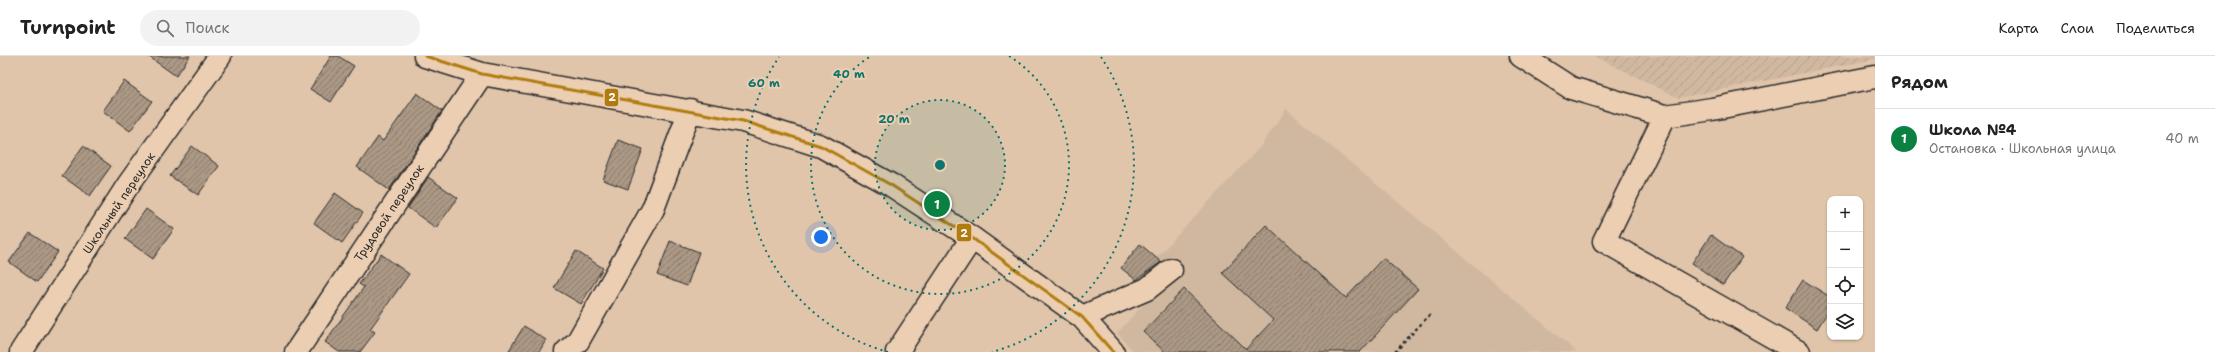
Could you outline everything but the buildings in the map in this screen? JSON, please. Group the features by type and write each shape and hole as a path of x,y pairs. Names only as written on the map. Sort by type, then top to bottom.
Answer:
{"street":[{"name":"Школьный переулок","path":"21,352 128,185 220,56"},
{"path":"425,56 482,74 690,110 743,121 821,146 891,185 972,238 1082,317 1113,352"},
{"path":"1520,56 1571,88 1665,116 1712,109 1875,77"},
{"name":"Трудовой переулок","path":"296,352 482,74"},
{"path":"566,352 578,340 653,209 690,110"},
{"path":"1665,116 1604,241 1799,352"},
{"path":"897,352 972,238"},
{"path":"1082,317 1147,289 1171,270"}],"path":[{"path":"1395,352 1430,313"}],"shaded area":[{"path":"1594,56 1875,56 1875,59 1679,98"},
{"path":"1286,109 1577,352 1134,352 1117,333 1153,294 1163,263 1156,258 1261,146"}],"transit line":[{"name":"2","path":"425,56 482,74 743,121 821,146 891,185 972,238 1082,317 1113,352"}],"place":[{"name":"Школа №4","path":"937,204"}]}
